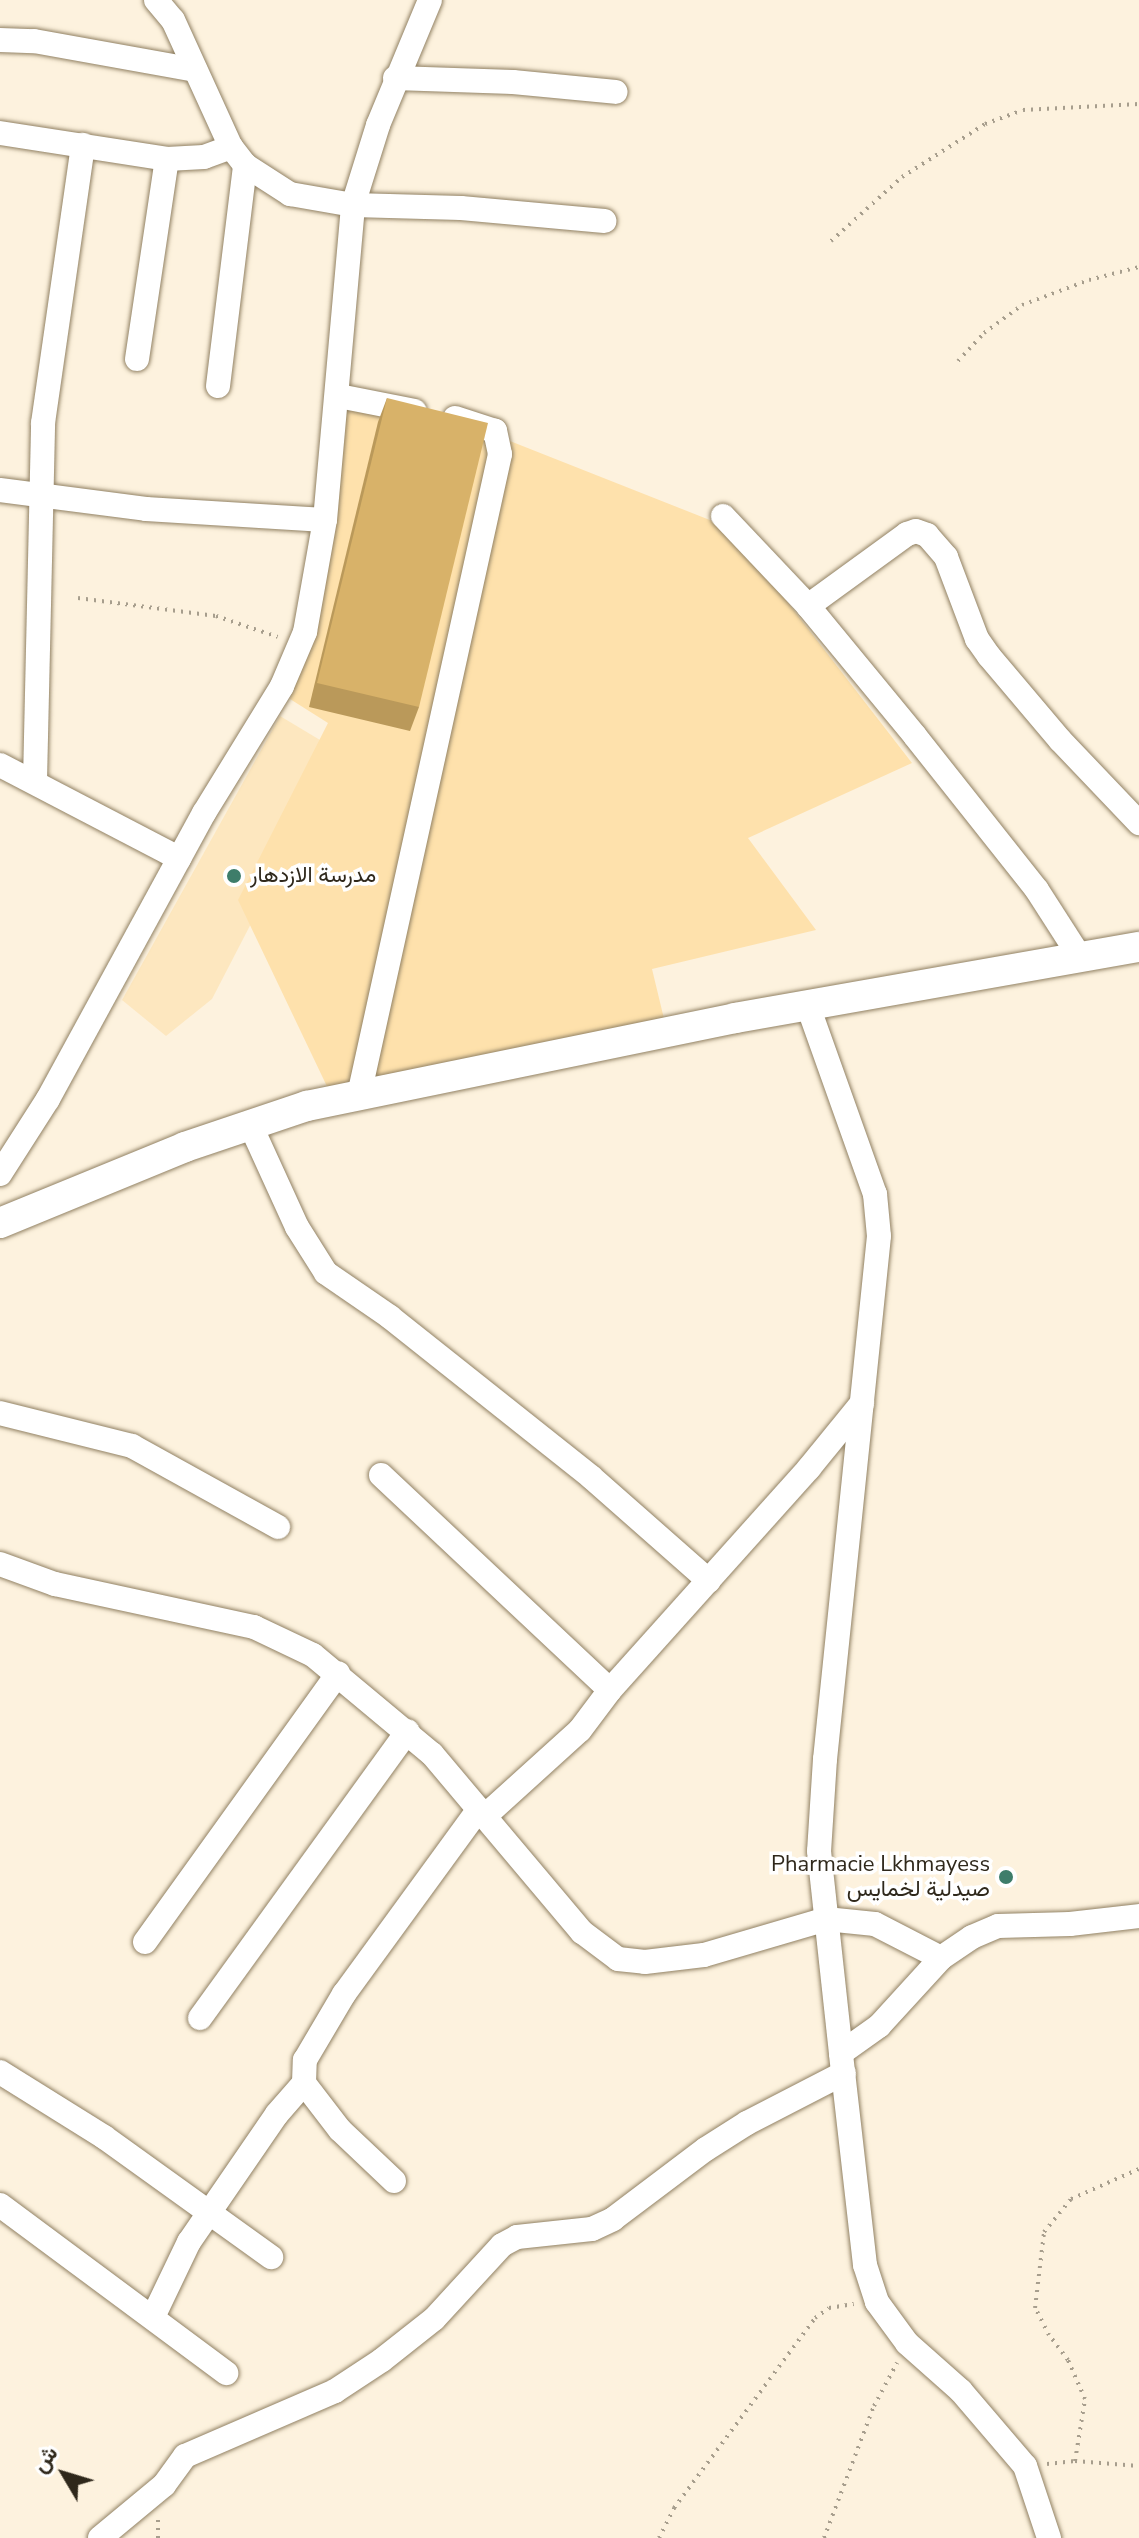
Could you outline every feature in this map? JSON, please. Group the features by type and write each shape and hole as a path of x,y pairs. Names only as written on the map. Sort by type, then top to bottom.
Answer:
{"street":[{"path":"156,0 173,20 238,156 290,194 353,205 461,208 604,221"},
{"path":"0,1174 48,1099 179,858 282,686 300,644 314,591 325,520 339,396 344,279 353,205 362,170 395,78 430,0"},
{"path":"0,40 34,41 195,70"},
{"path":"395,78 513,82 616,92"},
{"path":"6,140 83,145 167,159 238,156"},
{"path":"35,781 43,423 83,145"},
{"path":"218,386 238,156"},
{"path":"137,359 167,159"},
{"path":"339,396 488,426 495,431 501,446 359,1095"},
{"path":"0,490 146,509 325,520"},
{"path":"723,516 808,606 996,837 1037,890 1080,957"},
{"path":"808,606 907,534 916,531 927,535 946,557 977,639 989,656 1060,740 1139,823"},
{"path":"0,765 179,858"},
{"path":"0,1223 250,1124 359,1095 808,1006 1139,947"},
{"path":"808,1006 875,1194 879,1236 825,1759 819,1851 865,2265 877,2302 907,2343 961,2391 1025,2466 1049,2538"},
{"path":"250,1124 297,1227 326,1273 390,1317 591,1477 709,1581"},
{"path":"153,2317 189,2242 209,2211 277,2114 304,2083 308,2052 344,1994 482,1812 562,1749 862,1403"},
{"path":"0,1413 132,1446 278,1527"},
{"path":"381,1475 610,1690"},
{"path":"0,1564 55,1584 254,1627 293,1643 338,1673 408,1731 482,1812 582,1932 618,1959 645,1962 704,1955 826,1919 875,1924 941,1958"},
{"path":"145,1942 338,1673"},
{"path":"200,2018 408,1731"},
{"path":"100,2538 164,2485 185,2456 335,2391 382,2360 434,2319 502,2245 517,2237 592,2229 613,2219 706,2149 842,2063 957,1945 998,1926 1070,1924 1139,1916"},
{"path":"0,2072 104,2137 271,2257"},
{"path":"304,2083 340,2130 394,2181"},
{"path":"0,2205 226,2373"}],"path":[{"path":"831,241 902,177 985,124 1023,110 1139,104"},
{"path":"958,361 984,333 1022,305 1077,284 1139,267"},
{"path":"78,598 216,616 300,644"},
{"path":"1075,2461 1085,2399 1068,2360 1049,2335 1035,2308 1044,2232 1071,2199 1139,2169"},
{"path":"659,2538 674,2508 815,2318 829,2308 877,2302"},
{"path":"824,2538 874,2406 907,2343"},
{"path":"1025,2466 1075,2461 1139,2466"}],"shaded area":[{"path":"342,393 505,439 730,528 912,763 748,838 816,930 652,969 666,1027 333,1099 238,900 328,723 290,699 326,550"},
{"name":"مدرسة الازدهار","path":"280,716 340,752 212,999 166,1036 122,1000"}],"building":[{"path":"387,398 488,423 419,707 317,683"}],"place":[{"name":"مدرسة الازدهار","path":"234,876"},
{"name":"Pharmacie Lkhmayess صيدلية لخمايس","path":"1006,1877"}]}
